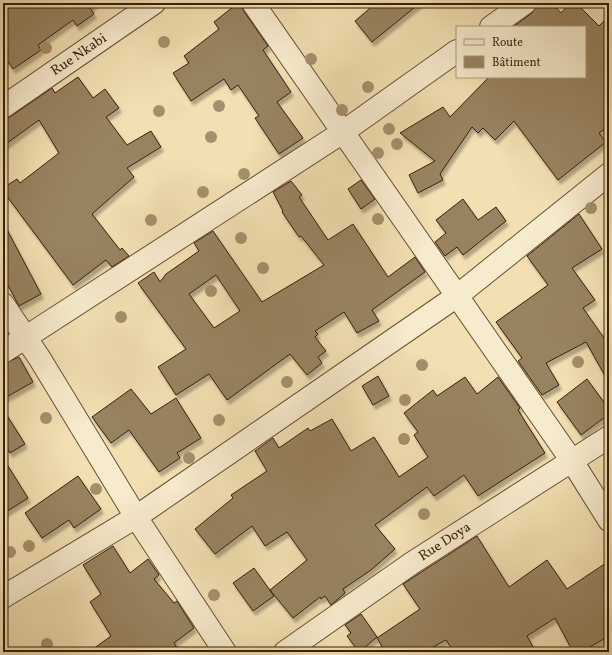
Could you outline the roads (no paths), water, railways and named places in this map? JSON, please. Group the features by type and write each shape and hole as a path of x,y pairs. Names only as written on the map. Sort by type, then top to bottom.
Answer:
{"street":[{"name":"Rue Nkabi","path":"3,107 154,3"},
{"path":"253,3 572,461 609,520"},
{"path":"492,26 525,3"},
{"path":"3,352 343,132 456,52"},
{"path":"3,597 136,517 457,296 609,174"},
{"path":"3,304 26,337 136,517 225,652"},
{"name":"Rue Doya","path":"285,652 412,563 609,437"}]}
